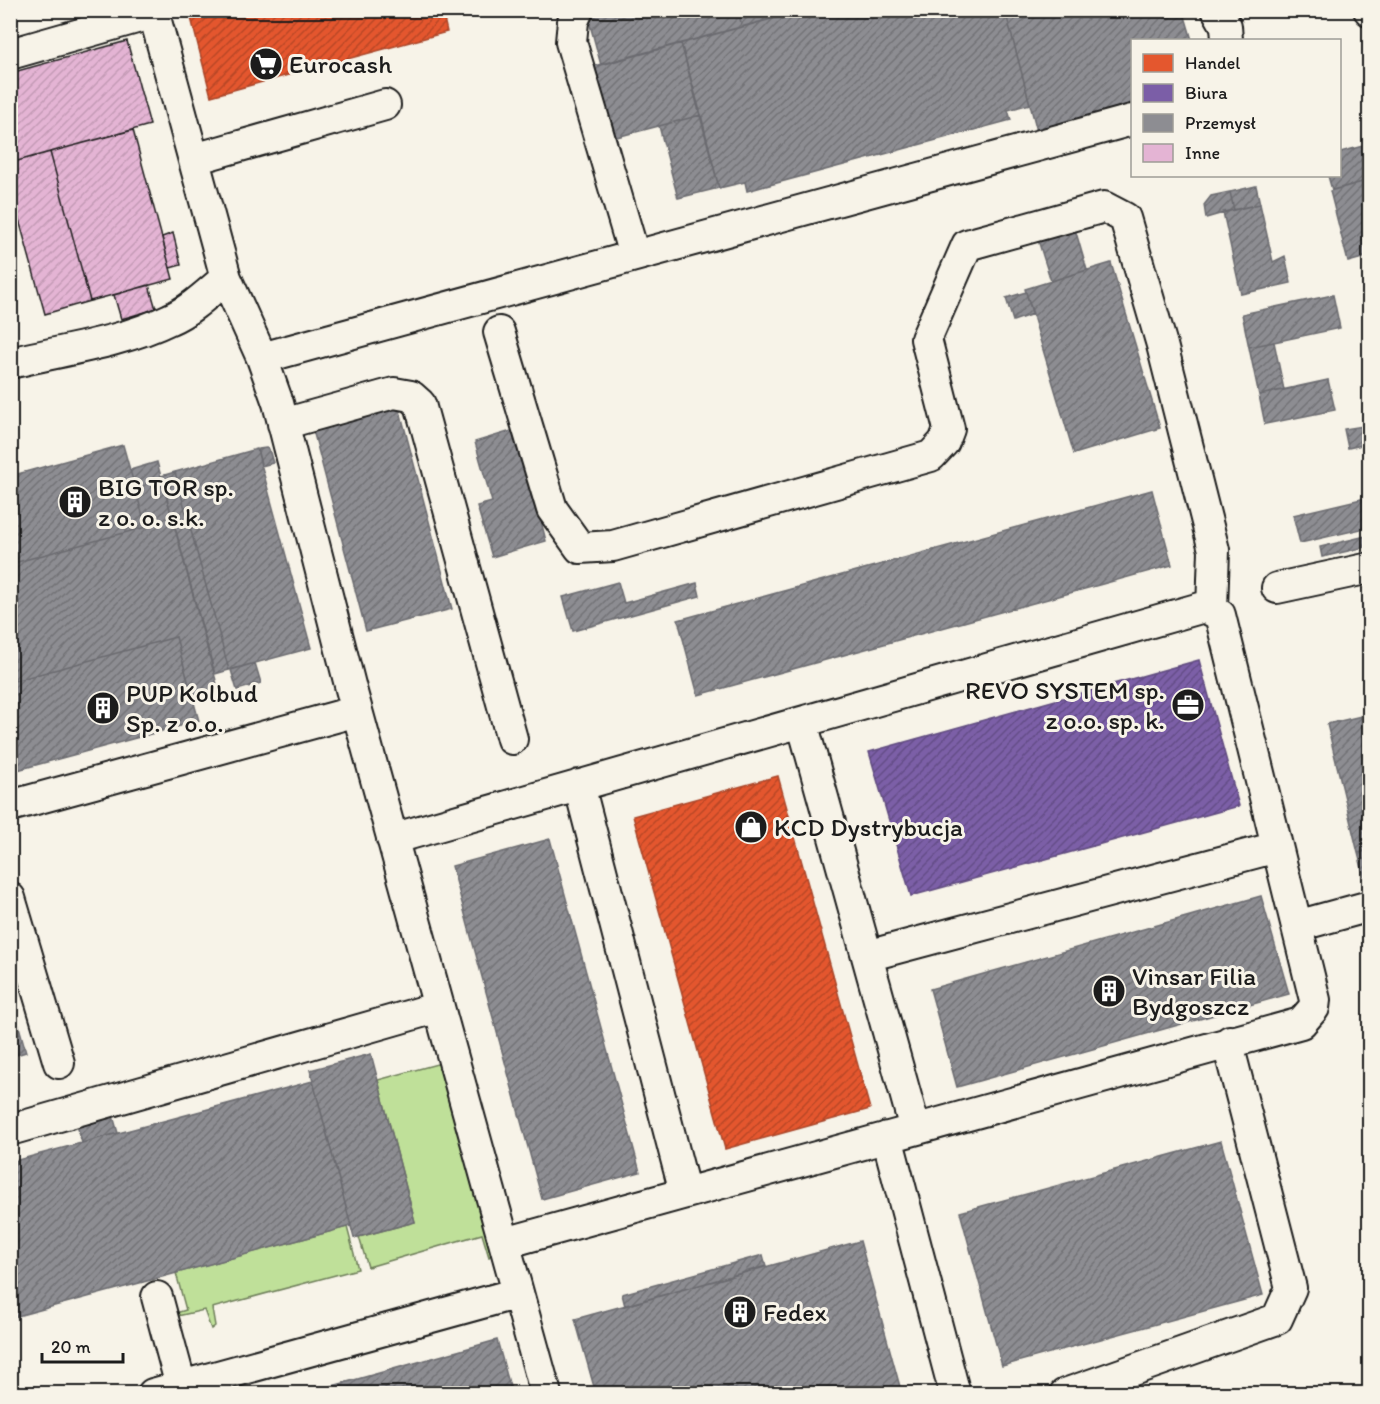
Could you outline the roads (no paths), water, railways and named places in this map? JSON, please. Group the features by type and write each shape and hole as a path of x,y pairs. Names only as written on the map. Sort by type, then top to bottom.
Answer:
{"lane":[{"path":"578,10 573,21 571,42 634,255"},
{"path":"1217,10 1226,26 1227,39"},
{"path":"10,54 154,12 226,278 262,358 283,424 357,711 546,1394"},
{"path":"194,159 385,105"},
{"path":"262,358 1131,120"},
{"path":"499,332 552,509 580,548 613,546 931,456 944,442 949,429 926,339 967,245 1104,207 1125,218 1162,345 1214,550 1212,609"},
{"path":"10,363 131,333 171,319 197,303 226,278"},
{"path":"283,424 394,393 411,396 420,404 512,738"},
{"path":"1277,588 1370,568"},
{"path":"392,839 1204,607 1220,615 1316,1000 1314,1008 1301,1023 505,1243"},
{"path":"10,806 357,711"},
{"path":"802,722 915,1129"},
{"path":"579,785 685,1193"},
{"path":"867,956 1277,847"},
{"path":"10,898 59,1063"},
{"path":"1297,926 1370,906"},
{"path":"10,1130 439,1007"},
{"path":"1065,1394 1277,1320 1291,1288 1231,1056 1230,1041"},
{"path":"887,1137 955,1394"},
{"path":"157,1297 167,1390 518,1293"}],"place":[{"name":"Eurocash","path":"266,64"},
{"name":"BIG TOR sp. z o. o. s.k.","path":"75,502"},
{"name":"REVO SYSTEM sp. z o.o. sp. k.","path":"1188,705"},
{"name":"PUP Kolbud Sp. z o.o.","path":"103,708"},
{"name":"KCD Dystrybucja","path":"751,827"},
{"name":"Vinsar Filia Bydgoszcz","path":"1109,991"},
{"name":"Fedex","path":"740,1312"}]}
